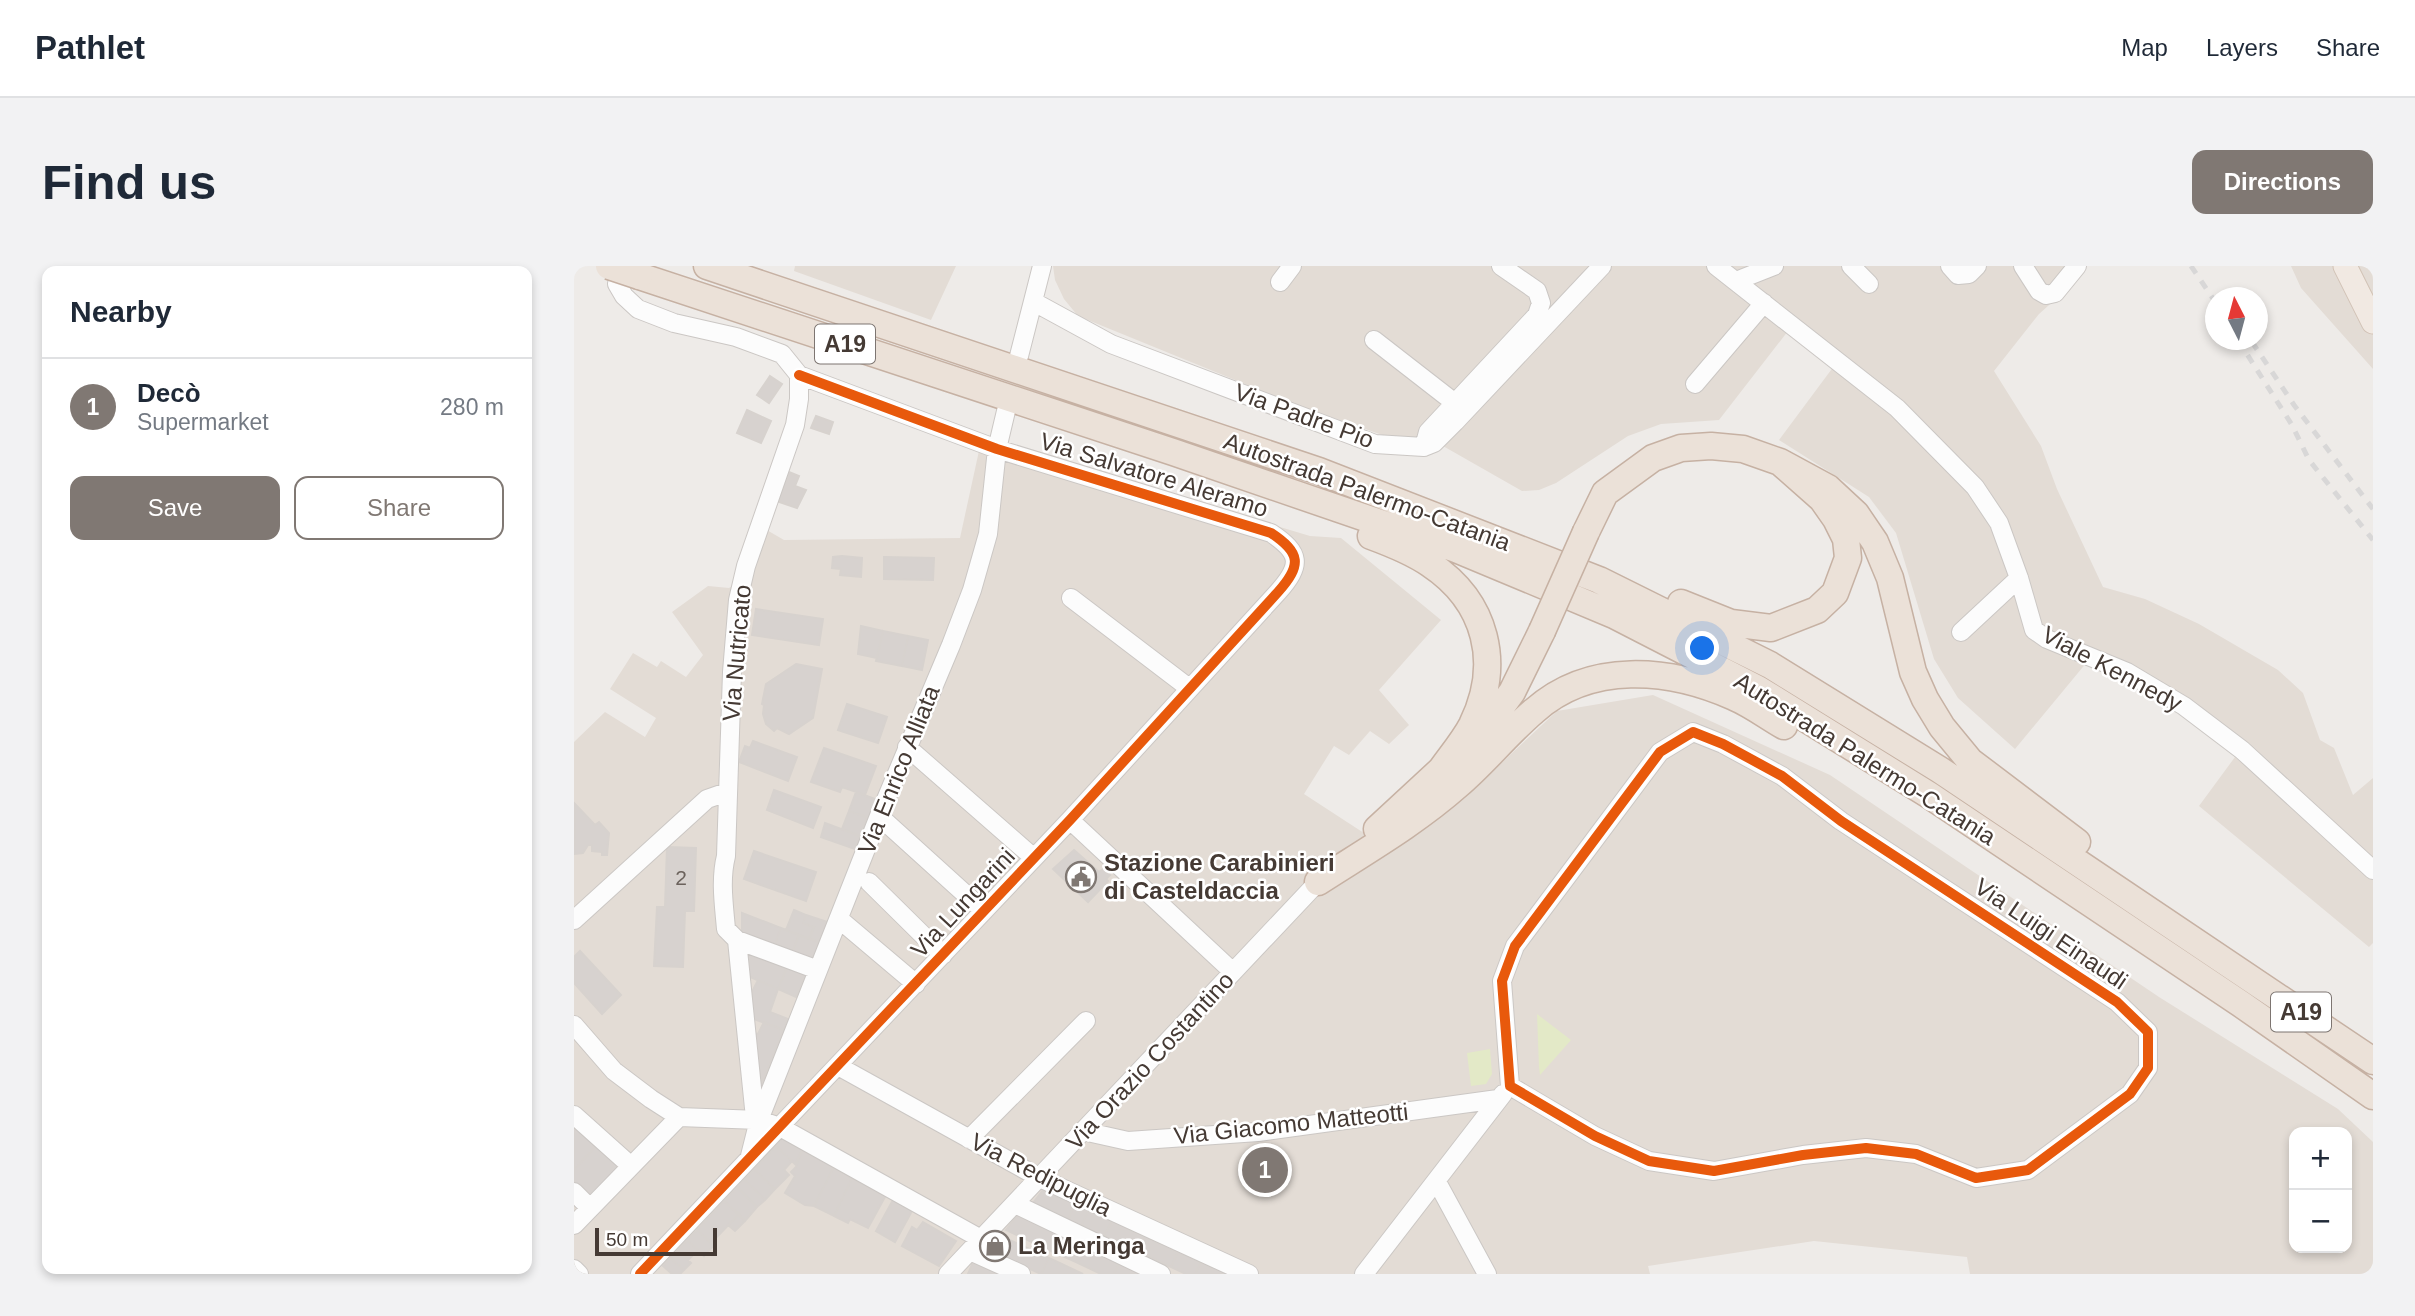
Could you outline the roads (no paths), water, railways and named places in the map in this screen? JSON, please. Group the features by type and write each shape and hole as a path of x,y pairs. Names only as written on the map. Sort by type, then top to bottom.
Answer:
{"highway":[{"name":"A19","path":"609,266 631,271"},
{"name":"Autostrada Palermo-Catania","path":"707,266 1319,471 1600,580 1770,666 1940,770 2373,1061"},
{"name":"Autostrada Palermo-Catania","path":"631,271 1456,549 1614,615 1758,689 1928,795 2241,1004 2373,1096"},
{"path":"1073,388 1157,408 1321,460 1602,567 1665,597 1731,623 1771,628 1817,610 1835,593 1847,558 1846,539 1836,519 1822,499 1780,462"},
{"path":"1318,882 1485,729 1512,692 1605,493 1653,458 1681,448 1711,446 1744,449 1780,462 1828,488 1856,514 1875,542 1890,578 1913,672 1925,699 1942,727 1970,761 2097,857 2229,963"},
{"path":"1174,452 1306,512 1383,540 1430,564 1467,601 1478,619 1487,644 1488,671 1481,704 1471,726 1438,774"},
{"path":"1318,882 1420,816 1458,785 1534,710 1557,694 1578,683 1606,676 1632,673 1661,676 1691,681 1735,697 1920,808 2146,956 2241,1004"}],"main road":[{"path":"2345,266 2373,322"}],"street":[{"path":"1019,356 1042,266"},
{"path":"1280,282 1292,266"},
{"path":"1424,447 1428,432 1518,338 1540,310 1537,291 1501,266"},
{"path":"1424,447 1434,443 1455,422 1602,266"},
{"name":"Viale Kennedy","path":"1716,266 1897,408 1975,487 1999,523 2034,629 2047,639 2127,672 2184,706 2242,750 2373,870"},
{"path":"1736,281 1774,266"},
{"path":"1852,266 1869,284"},
{"path":"1950,266 1958,275 1969,274 1977,266"},
{"path":"2023,266 2039,291 2046,295 2055,293 2077,266"},
{"path":"631,271 617,284 624,296 638,309 674,323 736,337 782,354 799,376"},
{"name":"Via Padre Pio","path":"1034,302 1111,344 1264,403 1375,444 1424,447"},
{"path":"1695,384 1764,303"},
{"path":"1374,340 1455,403"},
{"name":"Via Salvatore Aleramo","path":"799,376 997,449 1271,533 1292,550"},
{"name":"Via Nutricato","path":"759,1120 754,1108 737,940 726,929 724,909 722,871 726,856 732,672 738,600 746,566 795,425 799,376"},
{"name":"Via Enrico Alliata","path":"749,1159 759,1120 972,590 988,534 997,449 1006,411"},
{"name":"Via Lungarini","path":"640,1274 1070,820 1292,577 1297,565 1292,550"},
{"path":"1961,632 2019,578"},
{"path":"1072,598 1189,688"},
{"name":"Via Luigi Einaudi","path":"1693,733 1723,744 1782,776 1841,821 2117,1002 2148,1032 2148,1068 2130,1094 2028,1170 1976,1178 1916,1154 1866,1148 1803,1155 1714,1171 1649,1161 1504,1093 1502,981 1515,946 1660,752 1693,733"},
{"path":"907,747 1034,858"},
{"path":"574,920 706,799 727,792"},
{"path":"879,816 984,911"},
{"path":"1070,820 1233,972"},
{"path":"869,882 943,955"},
{"name":"Via Orazio Costantino","path":"948,1274 1318,882"},
{"path":"839,919 916,984"},
{"path":"737,940 818,970"},
{"path":"969,1139 1086,1021"},
{"path":"574,1025 614,1071 651,1100 679,1117 759,1120 780,1127 1021,1274"},
{"name":"Via Redipuglia","path":"838,1066 1040,1178 1249,1274"},
{"path":"1364,1274 1504,1093"},
{"name":"Via Giacomo Matteotti","path":"1083,1131 1128,1141 1258,1132 1504,1093"},
{"path":"577,1113 631,1166"},
{"path":"574,1224 679,1117"},
{"path":"1437,1182 1487,1274"},
{"path":"574,1192 590,1208"},
{"path":"1015,1204 1161,1274"},
{"path":"574,1269 579,1274"}],"railway":[{"path":"2191,266 2205,287"},
{"path":"2244,350 2292,425 2309,460 2373,540"},
{"path":"2257,350 2294,405 2373,509"}],"place":[{"name":"Stazione Carabinieri di Casteldaccia","path":"1081,877"},
{"name":"Decò","path":"1265,1170"},
{"name":"La Meringa","path":"995,1246"}]}
